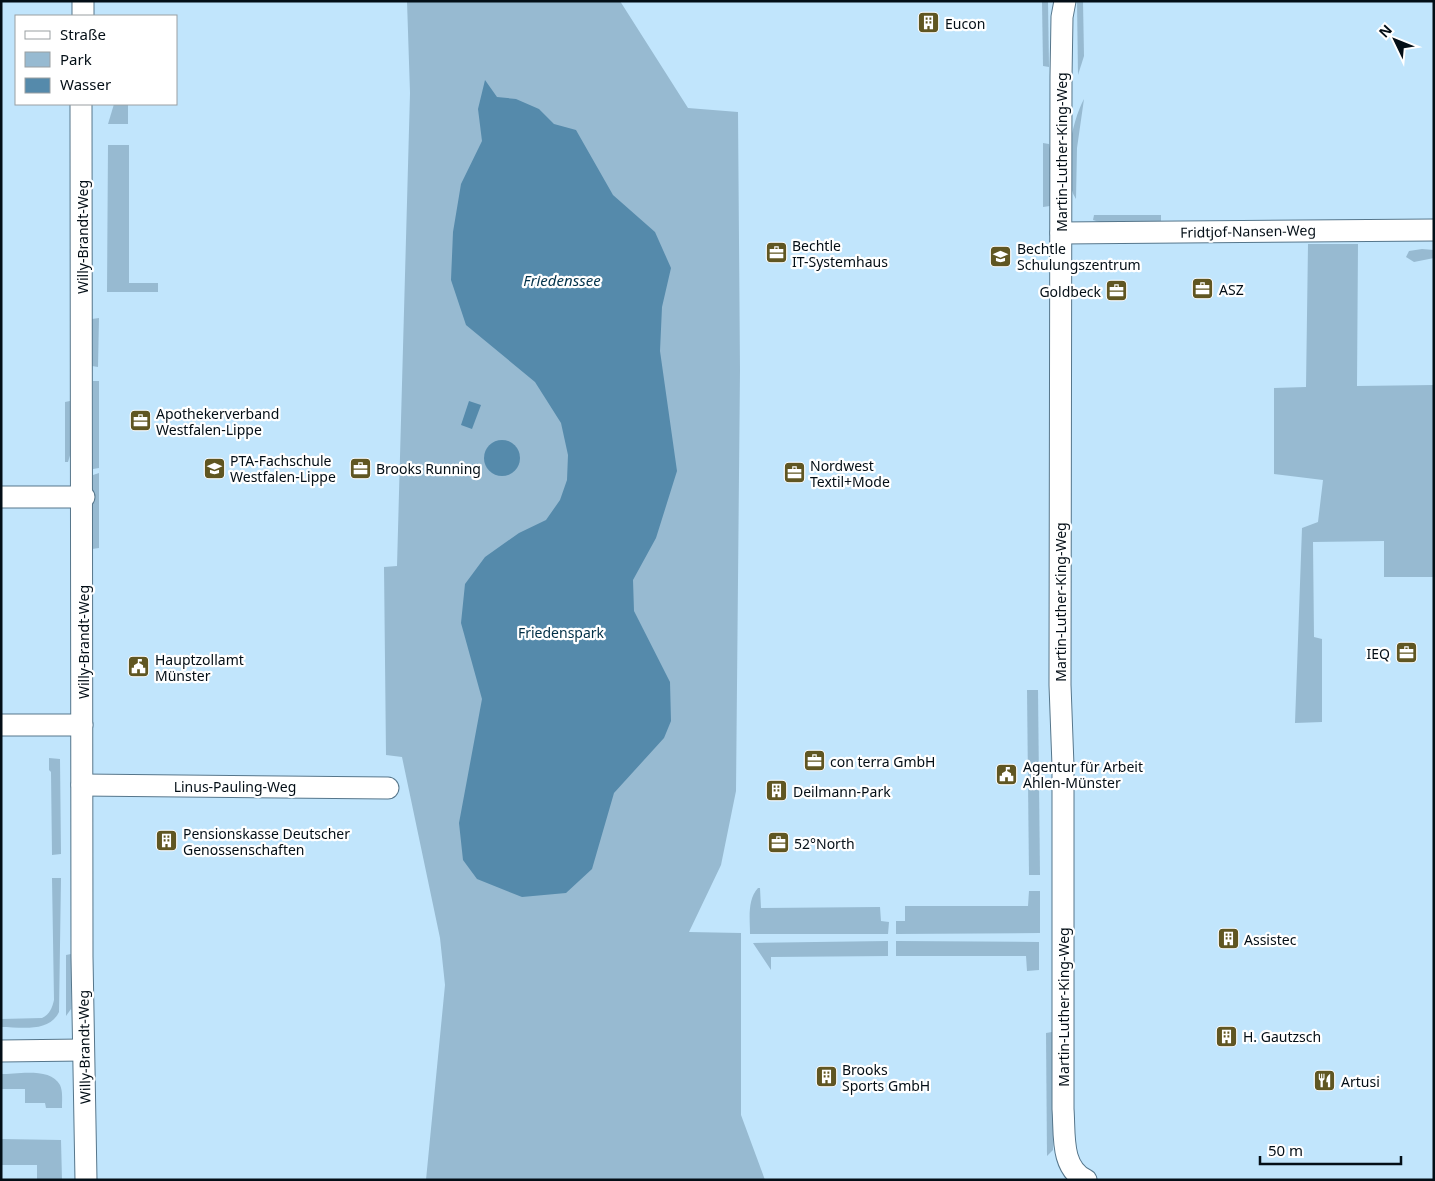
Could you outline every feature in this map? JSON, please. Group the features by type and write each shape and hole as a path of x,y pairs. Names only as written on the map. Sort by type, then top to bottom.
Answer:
{"street":[{"path":"83,1 83,15"},
{"name":"Martin-Luther-King-Weg","path":"1062,6 1060,685 1063,766 1063,1109 1067,1157 1074,1171 1086,1180"},
{"name":"Willy-Brandt-Weg","path":"81,105 84,497 82,725 83,1050 86,1180"},
{"name":"Fridtjof-Nansen-Weg","path":"1061,233 1434,230"},
{"path":"1,497 84,497"},
{"path":"1,725 82,725"},
{"name":"Linus-Pauling-Weg","path":"82,785 388,788"},
{"path":"1,1051 83,1050"}],"green space":[{"name":"Friedenspark","path":"407,1 620,1 688,108 738,112 740,370 736,791 721,865 689,932 741,933 741,1115 765,1180 426,1180 445,985 440,938 402,757 386,755 384,567 397,566 410,93"},
{"path":"1042,1 1048,1 1049,67 1043,66"},
{"path":"1077,1 1083,1 1084,56 1078,75"},
{"path":"1084,99 1077,148 1076,199 1069,177 1070,149 1075,121"},
{"path":"114,105 128,105 128,124 108,124"},
{"path":"1043,143 1049,144 1050,149 1050,206 1043,207"},
{"path":"108,145 129,145 129,283 158,283 158,292 107,292"},
{"path":"1094,215 1161,215 1161,222 1099,222 1093,220"},
{"path":"1308,244 1358,244 1357,386 1434,385 1434,577 1384,577 1384,541 1313,542 1314,637 1322,639 1322,722 1295,723 1302,528 1318,522 1323,480 1274,474 1274,388 1306,387"},
{"path":"1434,250 1434,258 1414,262 1406,257 1409,251"},
{"path":"99,318 98,367 92,366 92,319"},
{"path":"93,381 99,381 99,468 93,469"},
{"path":"70,401 71,452 68,462 65,462 65,402"},
{"path":"99,473 99,548 92,549 93,475"},
{"path":"1027,690 1038,690 1040,875 1029,875"},
{"path":"49,758 60,759 61,854 52,855 51,772 49,770"},
{"path":"52,878 61,878 59,1012 54,1019 42,1026 26,1028 1,1027 1,1019 42,1018 49,1013 52,1006 54,1000"},
{"path":"758,888 760,888 761,908 880,907 881,921 889,922 888,934 750,934 752,898"},
{"path":"1029,891 1040,891 1040,933 896,934 896,921 905,921 905,906 1028,906"},
{"path":"888,941 888,956 771,957 771,970 753,943"},
{"path":"896,941 1039,942 1039,970 1027,971 1026,956 896,956"},
{"path":"71,954 71,1009 66,1016 66,955"},
{"path":"1052,1032 1054,1034 1053,1150 1047,1156 1046,1033"},
{"path":"33,1073 56,1079 62,1093 62,1108 46,1108 45,1103 25,1103 25,1089 1,1089 1,1074"},
{"path":"1,1139 61,1140 62,1180 37,1180 37,1165 1,1165"}],"water":[{"name":"Friedenssee","path":"485,80 497,97 516,99 539,109 554,124 576,130 613,195 655,232 671,268 662,307 660,351 677,471 656,538 633,580 634,611 670,682 671,721 664,738 614,793 592,869 566,893 522,897 477,879 463,860 459,823 482,699 461,623 465,584 485,557 519,533 546,520 560,500 567,480 568,455 561,423 535,382 466,325 451,280 453,232 461,184 482,141 478,109"},
{"path":"469,401 481,405 472,429 461,425"},
{"path":"502,440 509,441 515,445 519,451 519,465 515,471 509,475 502,476 495,475 489,471 485,465 484,458 485,451 489,445 495,441"}],"place":[{"name":"Eucon","path":"929,23"},
{"name":"Bechtle IT-Systemhaus","path":"776,253"},
{"name":"Bechtle Schulungszentrum","path":"1001,256"},
{"name":"ASZ","path":"1203,289"},
{"name":"Goldbeck","path":"1117,291"},
{"name":"Apothekerverband Westfalen-Lippe","path":"140,421"},
{"name":"PTA-Fachschule Westfalen-Lippe","path":"214,468"},
{"name":"Brooks Running","path":"360,468"},
{"name":"Nordwest Textil+Mode","path":"794,473"},
{"name":"IEQ","path":"1406,653"},
{"name":"Hauptzollamt Münster","path":"139,667"},
{"name":"con terra GmbH","path":"814,761"},
{"name":"Agentur für Arbeit Ahlen-Münster","path":"1007,774"},
{"name":"Deilmann-Park","path":"777,791"},
{"name":"Pensionskasse Deutscher Genossenschaften","path":"167,841"},
{"name":"52°North","path":"778,843"},
{"name":"Assistec","path":"1228,939"},
{"name":"H. Gautzsch","path":"1227,1036"},
{"name":"Brooks Sports GmbH","path":"826,1077"},
{"name":"Artusi","path":"1325,1081"}]}
